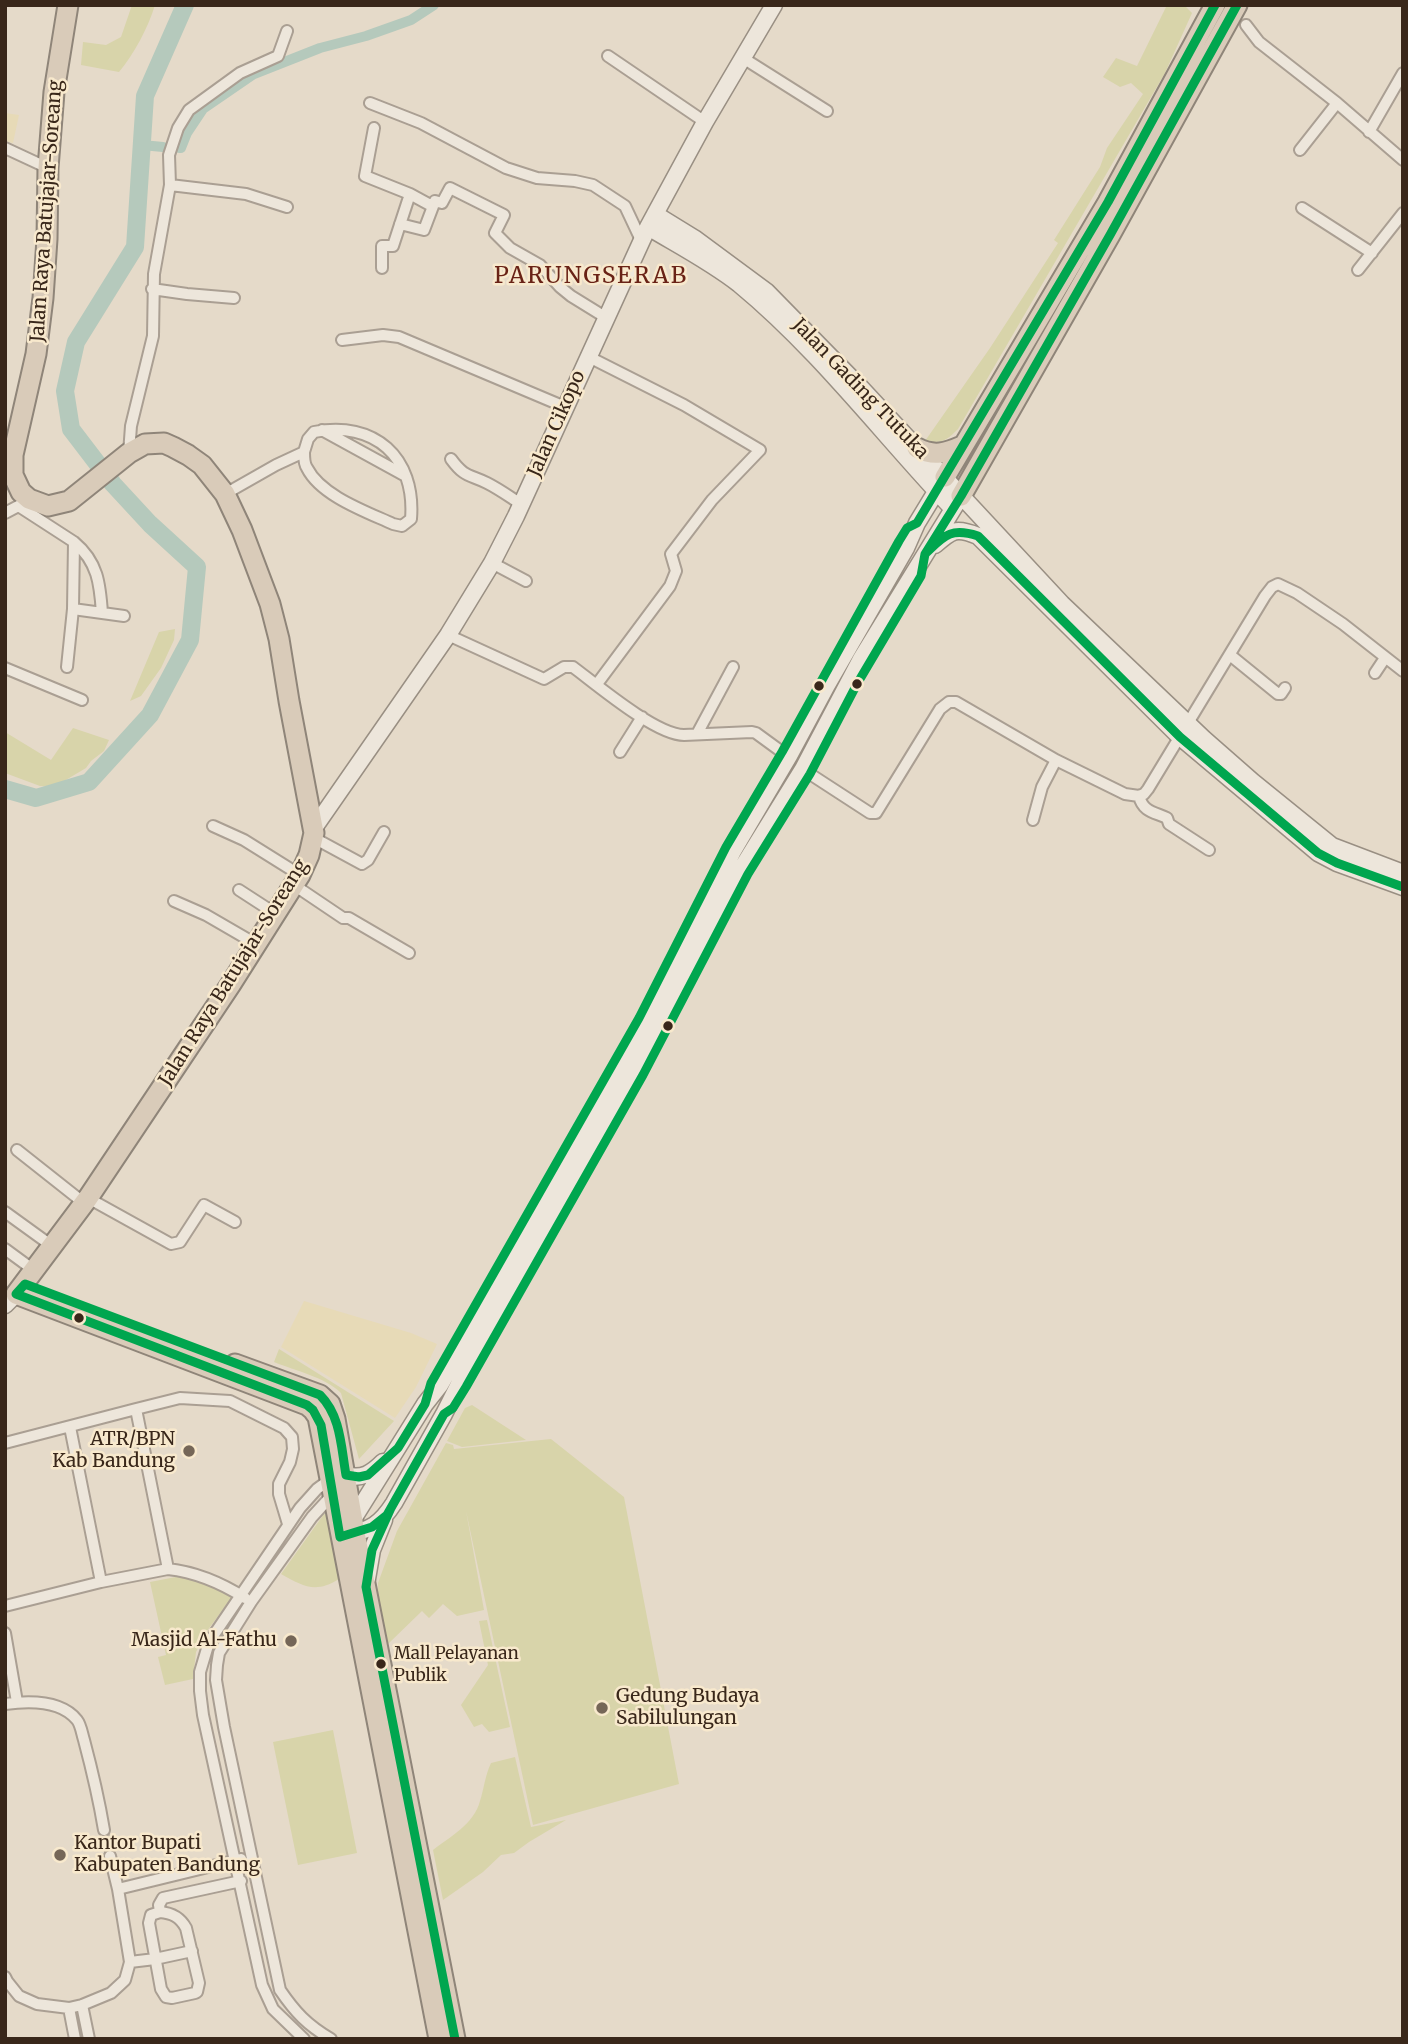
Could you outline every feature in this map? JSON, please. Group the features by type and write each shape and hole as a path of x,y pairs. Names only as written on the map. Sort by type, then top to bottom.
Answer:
{"highway":[{"name":"Jalan Raya Batujajar-Soreang","path":"25,503 13,475 13,455 36,354 43,298 54,92 68,5"},
{"path":"940,484 1108,202 1215,5"},
{"path":"957,503 1237,5"},
{"path":"25,503 48,506 69,501 126,455 153,442 188,454 202,465 226,494 270,604 279,639 314,833"},
{"path":"917,448 927,453 942,454 962,446"},
{"name":"Jalan Raya Batujajar-Soreang","path":"20,1288 86,1201 276,914 309,855 314,833"},
{"path":"20,1288 167,1346 320,1395 330,1404 335,1419 339,1483 366,1587 386,1726"},
{"path":"350,1530 436,1980 455,2039"},
{"path":"436,1980 439,2039"}],"main road":[{"name":"Jalan Cikopo","path":"314,833 448,635 492,563 648,227 743,58 768,7"},
{"name":"Jalan Gading Tutuka","path":"648,227 694,238 767,292 917,448 940,484"},
{"name":"Jalan Gading Tutuka","path":"648,227 736,282 768,310 1184,730 1326,842 1403,873"},
{"path":"366,1587 372,1550 387,1515 444,1414 606,1109 730,849 789,756 940,484"},
{"path":"444,1414 457,1402 532,1274 676,1015 745,863 803,769 861,659 957,503"},
{"path":"425,1404 430,1383 639,1018 809,700 899,541 907,528 917,523"},
{"name":"Jalan Gading Tutuka","path":"925,554 948,533 960,530 978,536 1318,853 1337,863 1403,887"},
{"path":"350,1530 606,1109 667,1014 725,907 810,774 862,675 921,576 925,554"},
{"path":"339,1483 368,1475 398,1448"},
{"path":"350,1530 376,1525 387,1515"}],"street":[{"path":"1246,25 1259,42 1337,103 1403,160"},
{"path":"126,455 153,335 152,289 170,185 169,155 178,128 189,110 240,73 278,56 287,31"},
{"path":"608,56 705,122"},
{"path":"743,58 827,111"},
{"path":"1369,131 1403,72"},
{"path":"370,103 421,122 506,168 537,178 593,185 625,206 648,227"},
{"path":"1300,150 1337,103"},
{"path":"373,128 365,176 432,206"},
{"path":"5,148 48,168"},
{"path":"170,185 246,194 287,207"},
{"path":"400,224 424,230 435,201 442,203 450,188 504,215 495,233 510,248 540,265 571,296 605,317"},
{"path":"383,268 382,246 393,246 410,194"},
{"path":"1302,208 1372,253"},
{"path":"1358,270 1403,213"},
{"path":"152,289 187,295 234,298"},
{"path":"342,340 391,335 565,407"},
{"path":"587,356 684,405 760,450 712,500 671,554 676,571 670,586 597,684"},
{"path":"322,430 404,475"},
{"path":"322,430 354,431 387,446 404,475 412,503 411,519 402,526 393,524 340,498 319,484 306,467 304,452 308,439 314,432 322,430"},
{"path":"226,494 304,452"},
{"path":"451,459 466,476 487,483 521,503"},
{"path":"5,513 25,503 74,542 91,560 95,570 102,613"},
{"path":"67,667 73,609 74,542"},
{"path":"492,563 526,581"},
{"path":"810,774 870,813 876,813 940,709 949,702 956,702 1056,760 1125,794 1139,796 1148,789 1269,589 1278,584 1297,593 1343,624 1403,671"},
{"path":"73,609 124,616"},
{"path":"448,635 544,679 564,667 573,667 642,717 673,734 756,733 782,752"},
{"path":"1230,655 1278,694 1286,688"},
{"path":"1375,673 1385,658"},
{"path":"697,734 733,667"},
{"path":"5,668 82,700"},
{"path":"620,752 642,717"},
{"path":"1033,820 1042,787 1056,760"},
{"path":"1139,796 1144,808 1167,818 1169,824 1209,850"},
{"path":"213,827 244,840 343,918 349,918 409,953"},
{"path":"314,833 362,864 368,860 384,832"},
{"path":"239,890 276,914"},
{"path":"174,901 206,915 256,944"},
{"path":"18,1150 86,1201 171,1244 180,1242 204,1205 235,1222"},
{"path":"5,1212 52,1246"},
{"path":"5,1249 20,1288"},
{"path":"5,1443 180,1398 230,1401 284,1428 292,1437 290,1462 279,1484 279,1494 288,1524"},
{"path":"136,1409 168,1569"},
{"path":"69,1427 101,1582"},
{"path":"312,2028 304,2039 279,2018 262,1986 204,1715 200,1681 202,1660 209,1642 288,1524 309,1496 339,1483"},
{"path":"331,2039 312,2028 293,2009 280,1990 216,1679 219,1653 251,1602 339,1483"},
{"path":"5,1606 101,1582 168,1569 199,1576 251,1602"},
{"path":"5,1633 17,1702"},
{"path":"5,1704 36,1702 53,1705 78,1721 92,1768 104,1830"},
{"path":"5,1977 19,1996 37,2004 69,2008 111,1993 125,1980 130,1962 110,1856"},
{"path":"118,1889 251,1857"},
{"path":"160,1912 159,1905 163,1898 241,1881"},
{"path":"160,1912 173,1914 186,1928 199,1983 197,1992 190,1995 166,1997 161,1989 149,1919 160,1912"},
{"path":"130,1962 192,1951"},
{"path":"82,2005 89,2039"},
{"path":"69,2008 75,2039"}],"shaded area":[{"path":"132,5 155,5 140,40 119,72 81,65 83,42 106,45 121,37"},
{"path":"1167,5 1184,5 1192,13 1165,73 958,429 944,440 925,441 990,348 1058,243 1054,240 1100,167 1107,148 1143,94 1131,83 1120,87 1103,77 1116,58 1137,66"},
{"path":"5,113 19,115 13,143 5,141"},
{"path":"175,629 174,640 161,668 141,696 130,701 159,632"},
{"path":"73,728 109,740 104,751 86,768 54,787 40,786 5,773 5,732 51,760"},
{"path":"304,1301 411,1333 437,1344 416,1387 395,1418 281,1347"},
{"path":"279,1349 394,1421 359,1459 341,1393 319,1379 274,1362"},
{"path":"472,1405 526,1440 462,1447 447,1441 465,1408"},
{"path":"551,1439 624,1497 679,1784 533,1825 466,1511 484,1610 457,1616 443,1604 429,1618 422,1611 388,1644 378,1596 378,1583 397,1531 446,1443 453,1445 454,1449"},
{"path":"324,1514 328,1515 339,1579 331,1584 309,1587 281,1574"},
{"path":"181,1576 233,1596 207,1631 196,1652 193,1679 165,1685 158,1657 166,1655 150,1582"},
{"path":"487,1620 510,1727 489,1732 482,1724 474,1727 461,1705 488,1665 479,1621"},
{"path":"333,1730 357,1853 298,1865 273,1742"},
{"path":"515,1757 531,1827 566,1820 514,1853 501,1855 483,1872 443,1900 433,1850 473,1817 491,1763"}],"waterway":[{"path":"5,789 36,798 89,782 150,715 190,640 197,567 150,524 113,484 71,429 65,391 76,342 135,247 145,96 185,5"},
{"path":"179,148 203,109 254,74 320,48 411,20 434,5"},
{"path":"142,145 163,147"}],"tunnel":[{"path":"104,1830 110,1856"}],"transit line":[{"path":"1215,5 1108,202 917,523 907,528 899,541 726,847 639,1018 431,1383 425,1404 398,1448 368,1475 346,1475 336,1422 320,1395 25,1284 16,1294 307,1405 321,1425 340,1537 372,1527 387,1515 444,1414 453,1408 466,1387 643,1075 748,874 810,774 857,684 921,576 925,554 1110,235 1237,5"},
{"path":"925,554 948,535 961,532 978,536 1180,737 1318,853 1337,863 1403,887"},
{"path":"391,1508 372,1550 366,1587 455,2039"}],"place":[{"name":"ATR/BPN Kab Bandung","path":"189,1451"},
{"name":"Masjid Al-Fathu","path":"291,1641"},
{"name":"Mall Pelayanan Publik","path":"381,1664"},
{"name":"Gedung Budaya Sabilulungan","path":"602,1708"},
{"name":"Kantor Bupati Kabupaten Bandung","path":"60,1855"}],"district":[{"name":"PARUNGSERAB","path":"591,276"}]}
